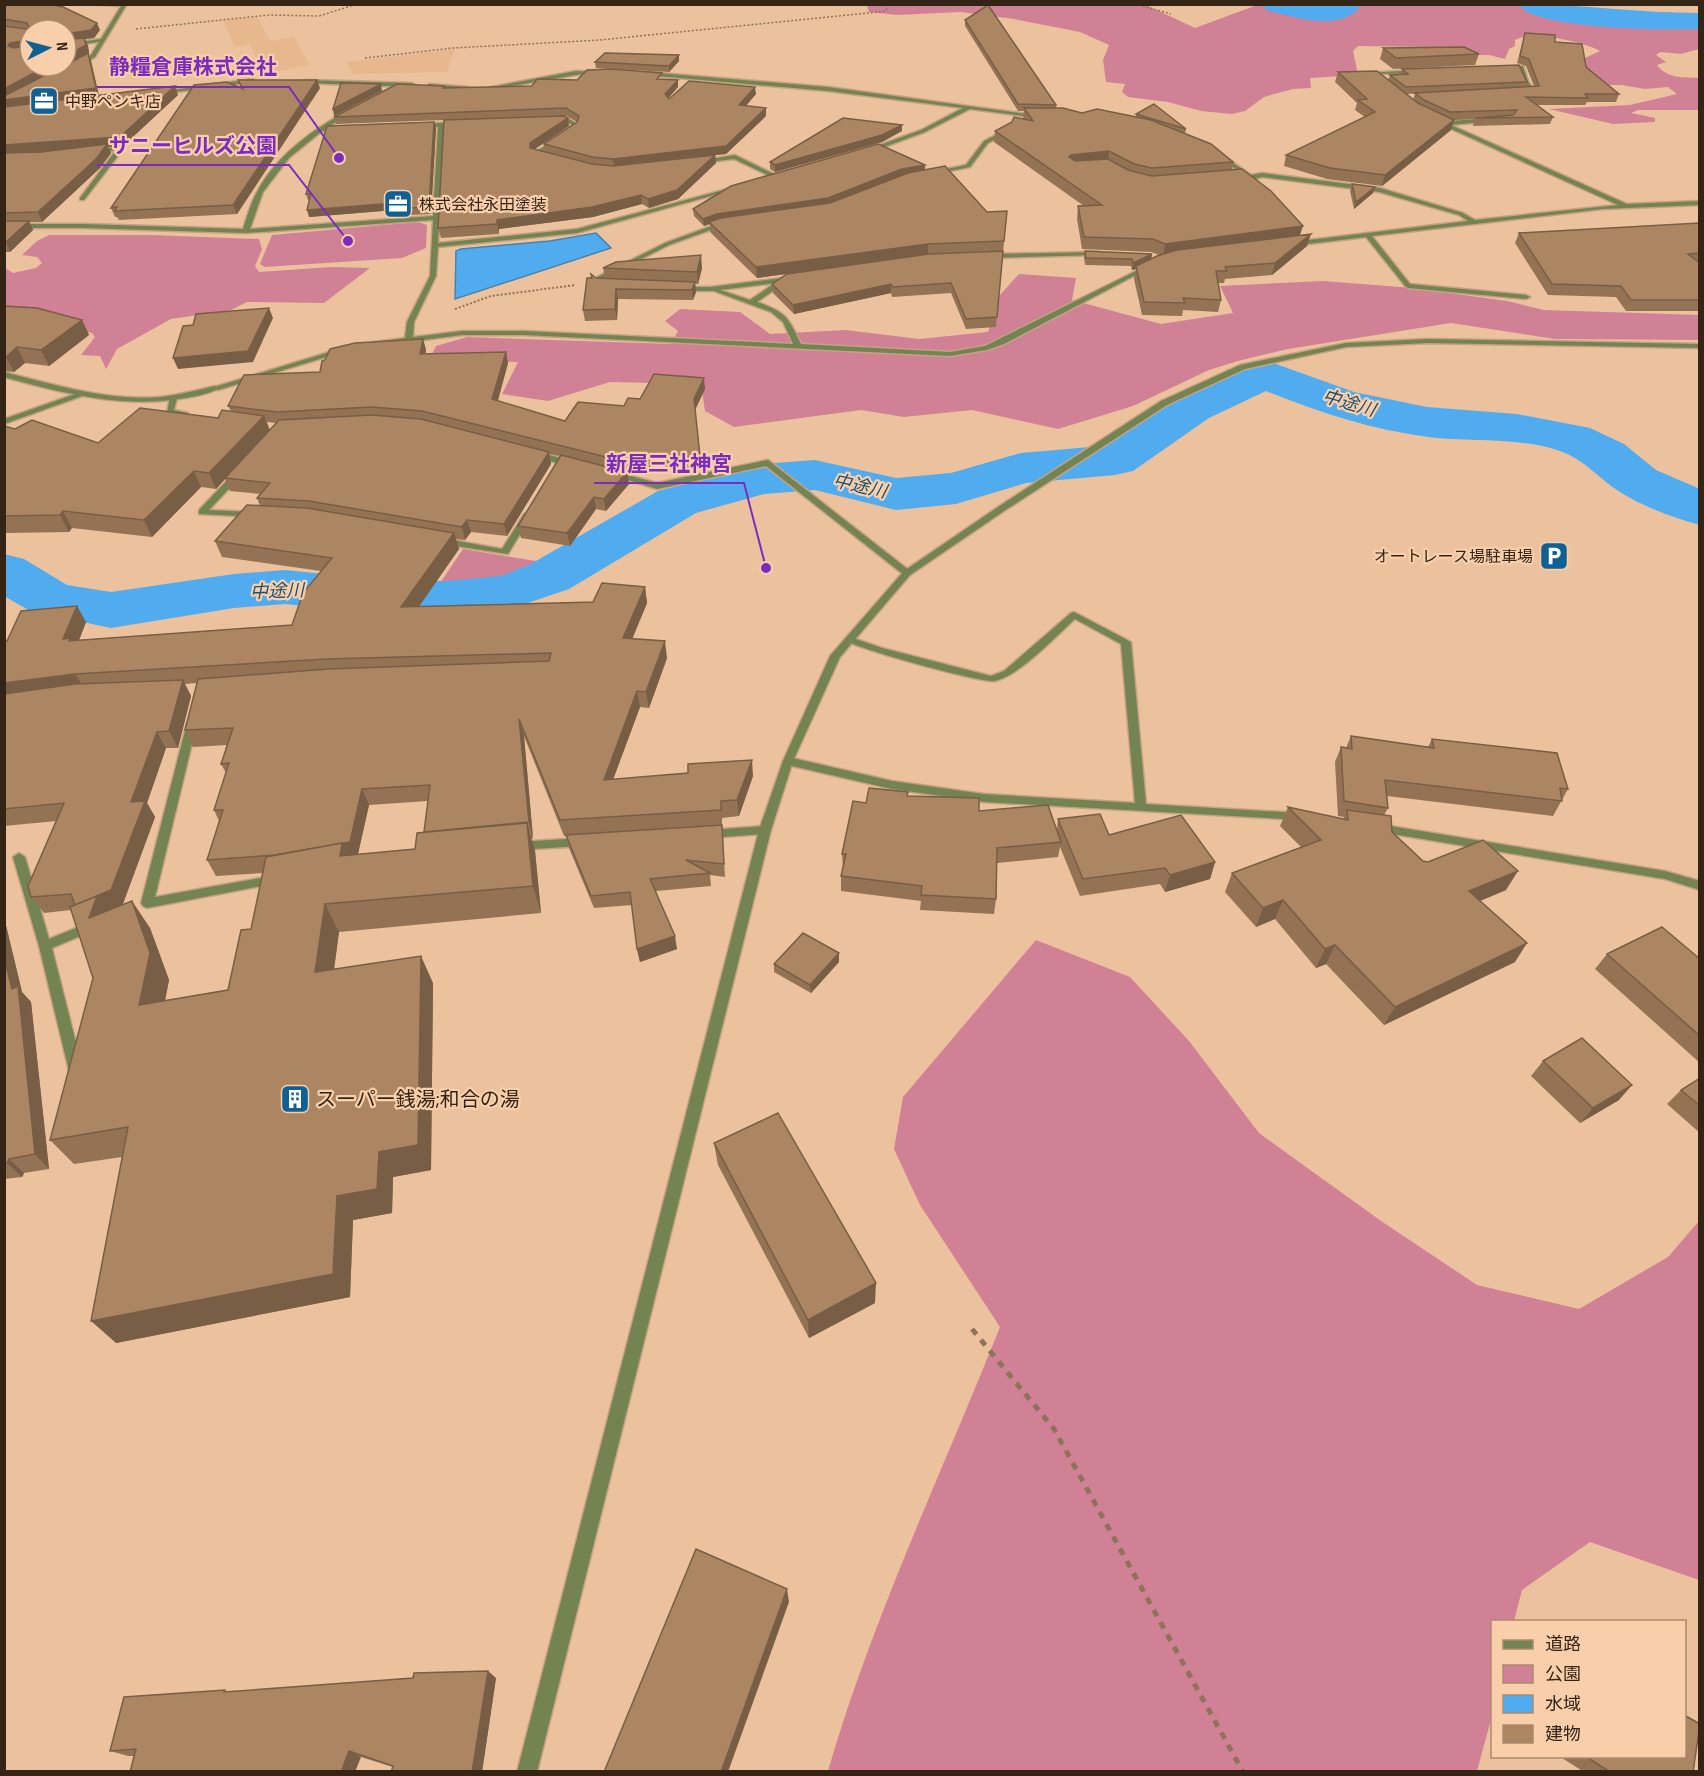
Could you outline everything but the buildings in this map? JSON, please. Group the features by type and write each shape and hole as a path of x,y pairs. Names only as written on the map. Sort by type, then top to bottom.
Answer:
{"street":[{"path":"91,4 125,5"},
{"path":"78,65 93,56 125,5"},
{"path":"78,43 103,40"},
{"path":"1498,68 1521,68 1525,81 1533,91 1522,92"},
{"path":"1385,86 1371,74 1429,71"},
{"path":"481,88 576,73 605,72"},
{"path":"636,73 828,89 969,106 1009,114 1047,116"},
{"path":"686,86 694,78"},
{"path":"158,93 263,81"},
{"path":"299,82 414,85"},
{"path":"384,94 404,84"},
{"path":"426,86 474,89"},
{"path":"863,152 923,131 969,106"},
{"path":"246,231 261,190 305,140 319,129 355,110"},
{"path":"928,173 968,166 986,142 1008,131 1009,114"},
{"path":"546,120 567,120 576,125 563,138 535,154 558,160"},
{"path":"1436,120 1624,205"},
{"path":"1444,124 1499,120"},
{"path":"409,127 465,124"},
{"path":"409,338 407,325 431,285 441,125"},
{"path":"319,129 354,129"},
{"path":"82,199 121,148 84,153"},
{"path":"1214,153 1250,176 1257,184"},
{"path":"691,162 735,157 776,177"},
{"path":"765,180 787,174"},
{"path":"1239,177 1262,176 1380,190 1461,214 1473,222"},
{"path":"435,245 577,231 630,219 742,187"},
{"path":"1287,244 1624,205 1700,203"},
{"path":"4,226 246,231 436,218"},
{"path":"615,284 598,284 599,278 656,249 729,222"},
{"path":"1302,233 1310,242"},
{"path":"1368,235 1408,286 1526,297"},
{"path":"973,257 1106,253"},
{"path":"366,345 462,333 524,333 929,354 969,352 1001,342 1161,261"},
{"path":"671,288 710,289 797,278"},
{"path":"752,302 787,279"},
{"path":"710,289 752,302 781,315 798,347"},
{"path":"527,1772 765,830 788,761 835,656 908,573 1043,481 1164,403 1243,367 1346,345 1428,341 1700,346"},
{"path":"4,374 81,395 126,402 173,398 356,348"},
{"path":"4,422 81,395"},
{"path":"173,398 170,411 201,417"},
{"path":"527,453 582,466"},
{"path":"554,471 560,461"},
{"path":"603,472 657,486 768,463 908,573"},
{"path":"242,470 202,512 269,516"},
{"path":"426,538 505,552 530,511"},
{"path":"850,640 879,650 992,679 1008,673 1074,615 1126,642 1141,807"},
{"path":"195,712 142,906 295,876"},
{"path":"788,761 892,784 984,798 1306,818"},
{"path":"1364,826 1469,841 1665,875 1700,886"},
{"path":"694,834 765,830"},
{"path":"503,847 599,841"},
{"path":"19,857 45,946 79,1081"},
{"path":"45,946 106,921"}],"path":[{"path":"107,33 269,15 319,16 357,4"},
{"path":"357,59 453,48 610,39 883,12 888,4"},
{"path":"1135,4 1172,14"},
{"path":"454,309 491,296 556,286 598,284"},
{"path":"972,1329 1054,1429 1243,1772"}],"shaded area":[{"path":"258,17 270,41 294,37 310,65 264,74 250,44 235,47 223,20"},
{"path":"455,49 447,72 352,74 347,62"}],"green space":[{"path":"1524,4 1589,18 1633,22 1699,23 1699,49 1681,54 1660,52 1656,55 1666,62 1657,65 1666,73 1699,78 1699,110 1638,110 1631,113 1655,118 1655,122 1613,124 1549,109 1630,105 1677,94 1668,87 1645,89 1621,85 1540,85 1560,61 1585,58 1600,51 1571,41 1533,36 1515,40 1515,46 1509,49 1505,59 1489,55 1462,55 1426,47 1358,46 1353,51 1358,75 1310,78 1311,88 1293,89 1264,97 1245,111 1232,114 1201,111 1168,102 1128,97 1122,92 1125,84 1106,82 1103,60 1109,45 1080,32 1014,19 961,12 897,15 869,12 867,5 1146,5 1195,28 1257,5 1334,14 1346,12 1356,5"},
{"path":"418,222 427,225 426,248 402,258 265,267 260,264 272,235"},
{"path":"49,235 150,235 259,239 262,249 255,266 259,272 332,267 370,268 324,303 247,302 231,310 171,319 117,349 106,369 100,356 81,355 95,337 92,333 5,313 5,268 13,273 36,268 42,263 37,257 22,255 37,241"},
{"path":"1019,274 1076,278 1072,300 1161,324 1233,313 1220,286 1323,281 1413,288 1507,301 1544,310 1700,315 1699,340 1555,339 1451,323 1288,349 1238,361 1209,370 1133,406 1058,429 972,410 904,417 861,410 734,427 705,411 701,384 610,382 548,401 502,394 518,362 429,360 436,346 467,337 671,344 678,331 665,321 680,309 740,312 770,334 846,330 919,339 988,332 1000,295"},
{"path":"463,549 542,562 537,571 449,593 434,592"},
{"path":"1036,940 1130,977 1189,1041 1259,1133 1381,1221 1477,1285 1579,1309 1668,1257 1699,1221 1699,1580 1590,1542 1522,1590 1514,1620 1491,1620 1491,1720 1477,1771 828,1771 865,1658 886,1603 1000,1327 920,1205 894,1149 903,1097"}],"water":[{"path":"596,233 611,248 455,299 456,251 550,241"}],"waterway":[{"path":"1276,4 1324,13 1342,9 1349,4"},
{"path":"1531,4 1593,18 1700,21"},
{"name":"中途川","path":"4,571 50,599 111,610 234,591 285,587 383,597 447,598 510,592 549,577 677,502 762,479 815,475 896,494 956,488 1021,468 1115,460 1192,408 1265,374 1341,404 1427,422 1517,429 1573,438 1606,455 1638,481 1700,509"}],"place":[{"name":"中野ペンキ店","path":"44,101"},
{"name":"静糧倉庫株式会社","path":"339,158"},
{"name":"株式会社永田塗装","path":"398,204"},
{"name":"サニーヒルズ公園","path":"348,241"},
{"name":"オートレース場駐車場","path":"1554,556"},
{"name":"新屋三社神宮","path":"766,568"},
{"name":"スーパー銭湯;和合の湯","path":"295,1099"}]}
